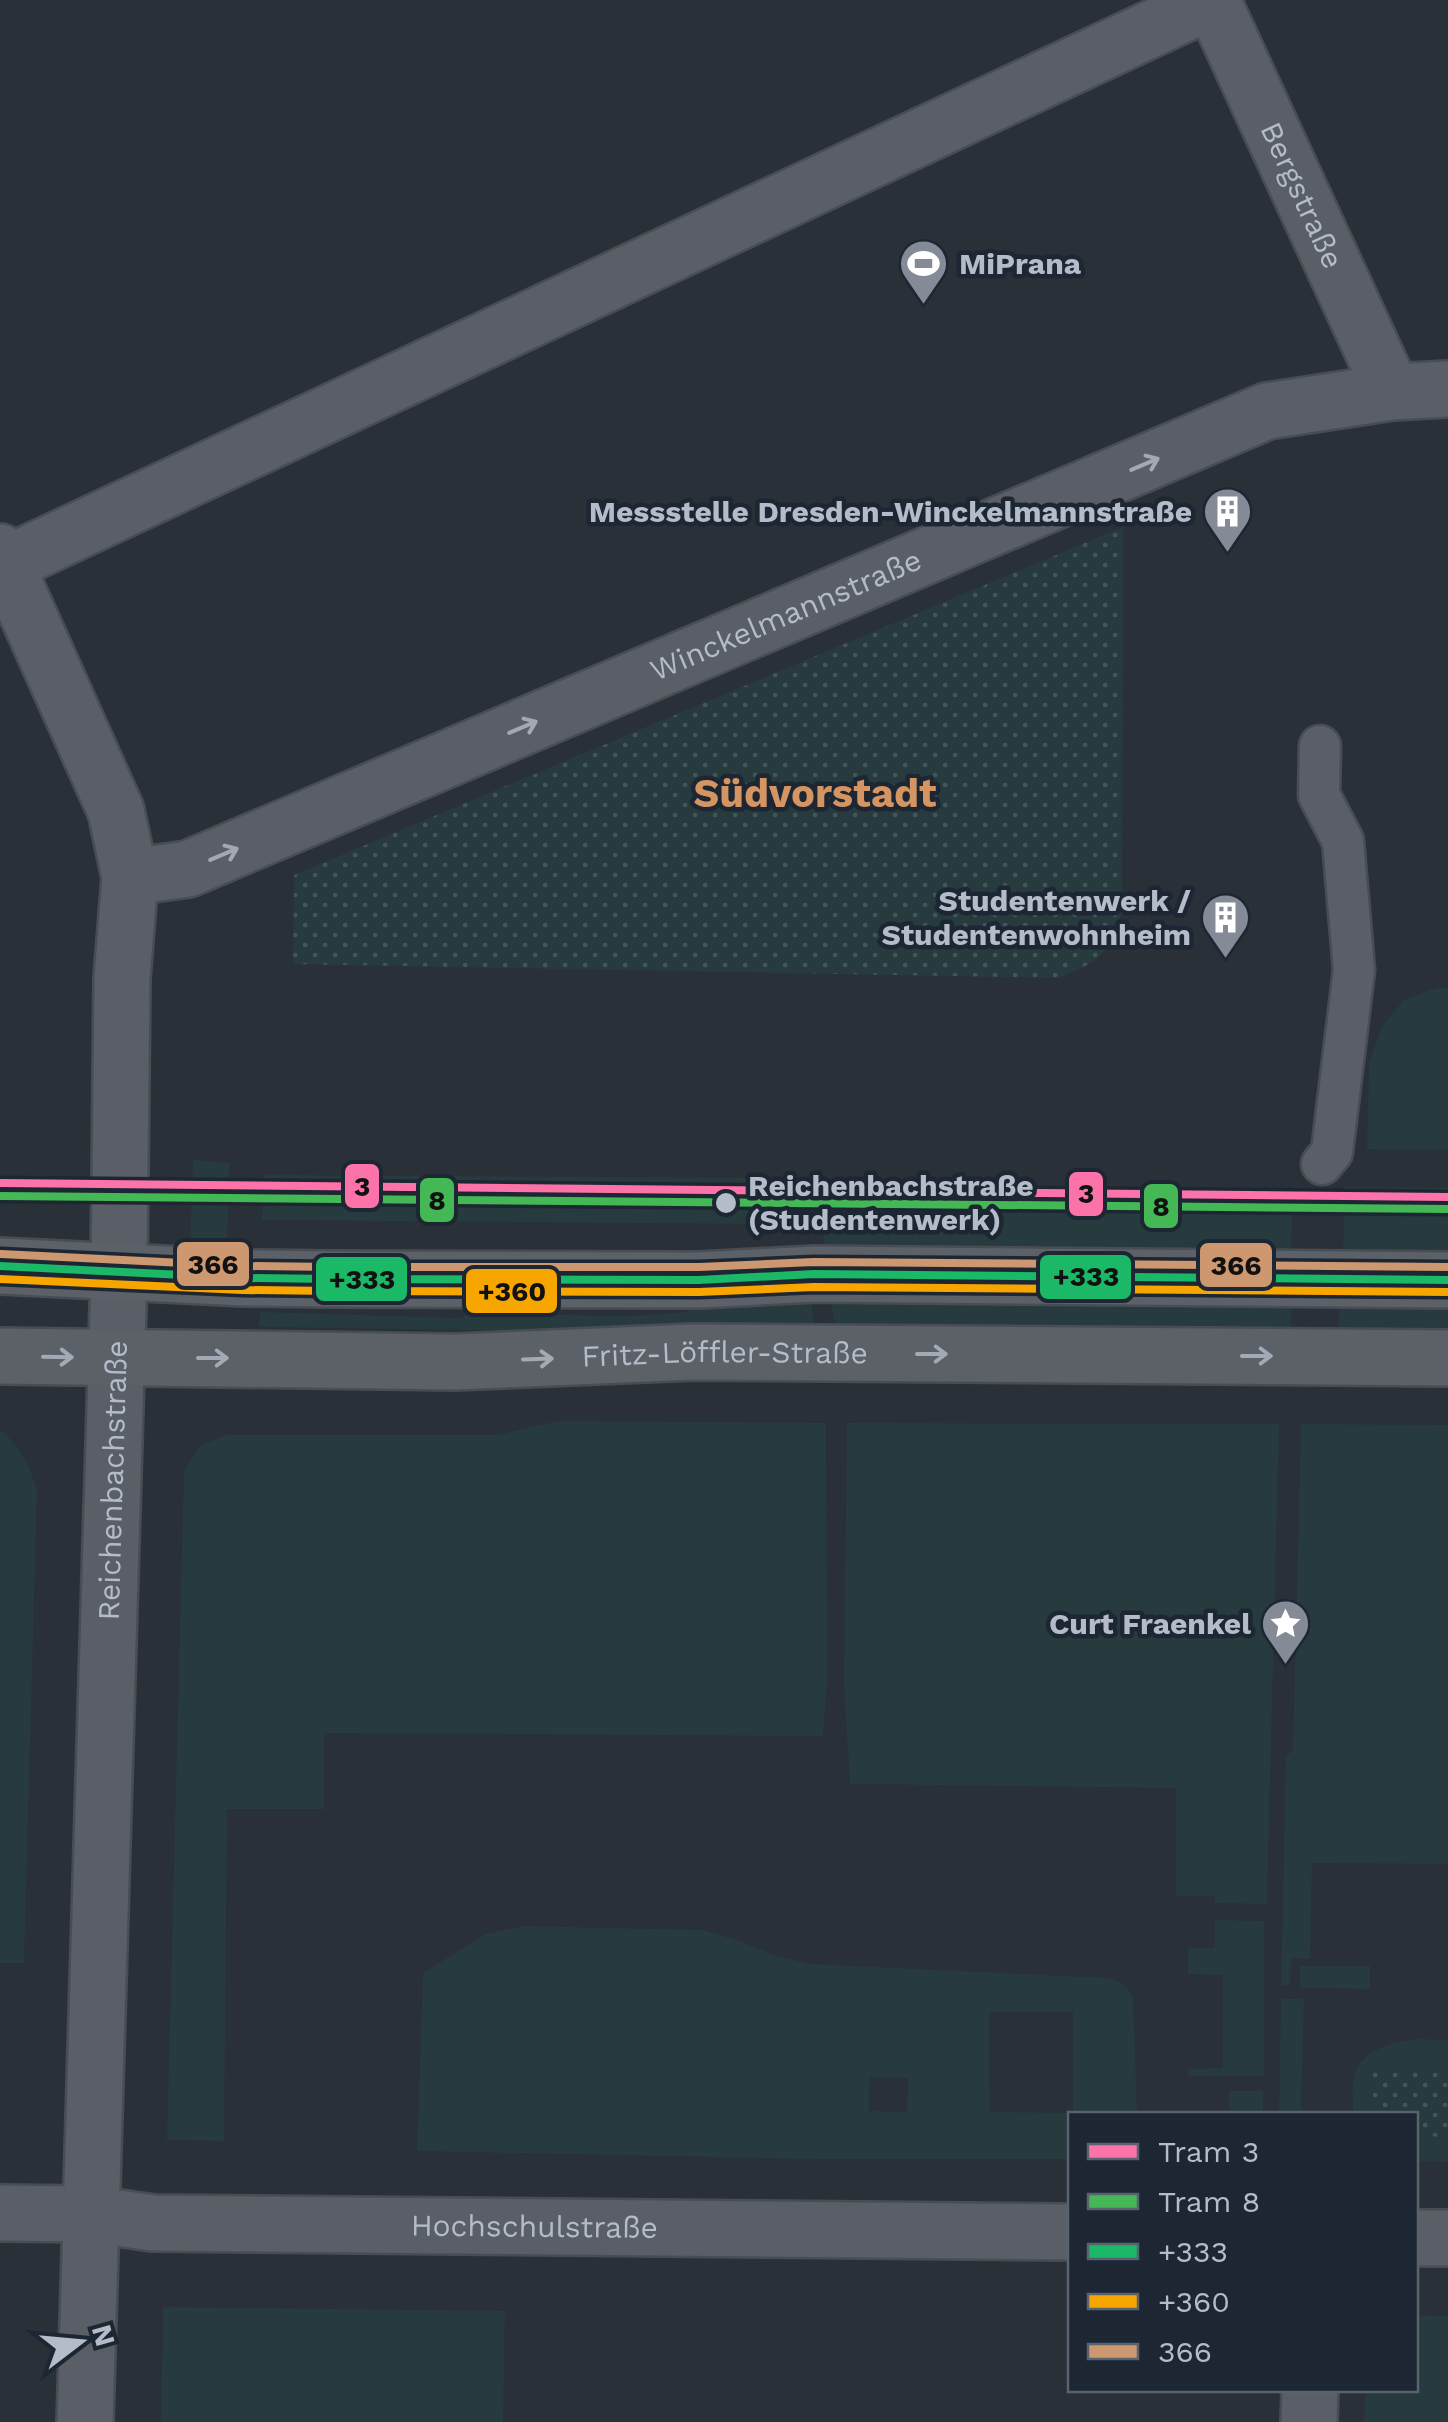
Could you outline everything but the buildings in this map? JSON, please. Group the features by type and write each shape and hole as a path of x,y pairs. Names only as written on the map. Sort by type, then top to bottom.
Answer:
{"main road":[{"path":"0,1266 244,1278 699,1280 834,1274 1448,1280"},
{"name":"Fritz-Löffler-Straße","path":"0,1356 456,1362 694,1352 1448,1358"}],"street":[{"name":"Bergstraße","path":"1212,0 1392,392"},
{"path":"2,561 1212,0"},
{"name":"Winckelmannstraße","path":"130,876 188,869 1267,410 1392,392 1448,389"},
{"name":"Reichenbachstraße","path":"2,561 116,811 130,876 122,978 118,1272 86,2422"},
{"path":"1320,746 1319,794 1343,841 1354,970 1332,1152 1322,1164"},
{"name":"Hochschulstraße","path":"0,2213 91,2214 153,2223 1068,2232"},
{"path":"1418,2238 1448,2238"},
{"path":"1310,2392 1310,2422"}],"green space":[{"path":"1123,527 1122,911 1107,947 1084,967 1058,978 293,964 294,875"},
{"path":"1448,988 1448,1150 1367,1149 1369,1063 1382,1026 1404,1000"},
{"path":"193,1160 230,1163 227,1247 190,1247"},
{"path":"264,1175 766,1178 764,1224 262,1220"},
{"path":"793,1182 1293,1188 1291,1253 823,1250 824,1228 791,1226"},
{"path":"1345,1187 1448,1188 1448,1256 1343,1255"},
{"path":"758,1297 811,1297 815,1329 692,1333 259,1327 260,1312 460,1318 470,1313 651,1315"},
{"path":"830,1298 1292,1301 1290,1334 836,1330"},
{"path":"1339,1302 1448,1303 1448,1335 1339,1334"},
{"path":"558,1421 826,1423 827,1680 823,1736 324,1733 324,1809 227,1809 224,2141 167,2140 184,1471 200,1446 225,1435 497,1435"},
{"path":"847,1423 1279,1424 1267,1904 1215,1903 1215,1896 1176,1896 1176,1788 850,1784 844,1684"},
{"path":"1301,1424 1448,1425 1448,1864 1312,1863 1310,1959 1291,1958 1290,1985 1281,1986 1286,1755 1293,1751"},
{"path":"0,1430 23,1456 37,1489 24,1963 0,1963"},
{"path":"1215,1920 1264,1921 1264,2076 1188,2076 1189,2069 1223,2068 1223,1975 1188,1974 1188,1948 1215,1948"},
{"path":"524,1926 703,1930 810,1964 1108,1978 1122,1984 1133,1996 1137,2112 1073,2112 1073,2012 989,2012 990,2112 1068,2113 1068,2159 812,2159 417,2151 423,1973 486,1934","holes":["870,2077 908,2078 907,2112 869,2111"]},
{"path":"1300,1966 1370,1966 1370,1989 1300,1988"},
{"path":"1281,1999 1304,1999 1301,2112 1279,2112"},
{"path":"1448,2040 1448,2162 1418,2161 1418,2112 1353,2112 1356,2069 1370,2054 1399,2042"},
{"path":"1371,2069 1448,2071 1448,2137 1418,2136 1418,2112 1370,2112"},
{"path":"1229,2091 1263,2091 1263,2112 1229,2112"},
{"path":"163,2307 505,2311 503,2422 161,2422"},
{"path":"1418,2315 1448,2316 1448,2422 1364,2422 1366,2392 1418,2392"}],"tram line":[{"name":"3","path":"0,1183 1448,1197"},
{"name":"8","path":"0,1196 1448,1209"}],"transit line":[{"name":"366","path":"1,1254 334,1267 699,1267 814,1262 1448,1267"},
{"name":"+333","path":"0,1266 334,1279 699,1280 814,1274 1448,1280"},
{"name":"+360","path":"0,1279 334,1291 699,1292 814,1287 1448,1292"}],"place":[{"name":"MiPrana","path":"924,306"},
{"name":"Messstelle Dresden-Winckelmannstraße","path":"1227,554"},
{"name":"Studentenwerk / Studentenwohnheim","path":"1226,960"},
{"name":"Reichenbachstraße (Studentenwerk)","path":"726,1203"},
{"name":"Curt Fraenkel","path":"1286,1666"}],"district":[{"name":"Südvorstadt","path":"815,793"}]}
